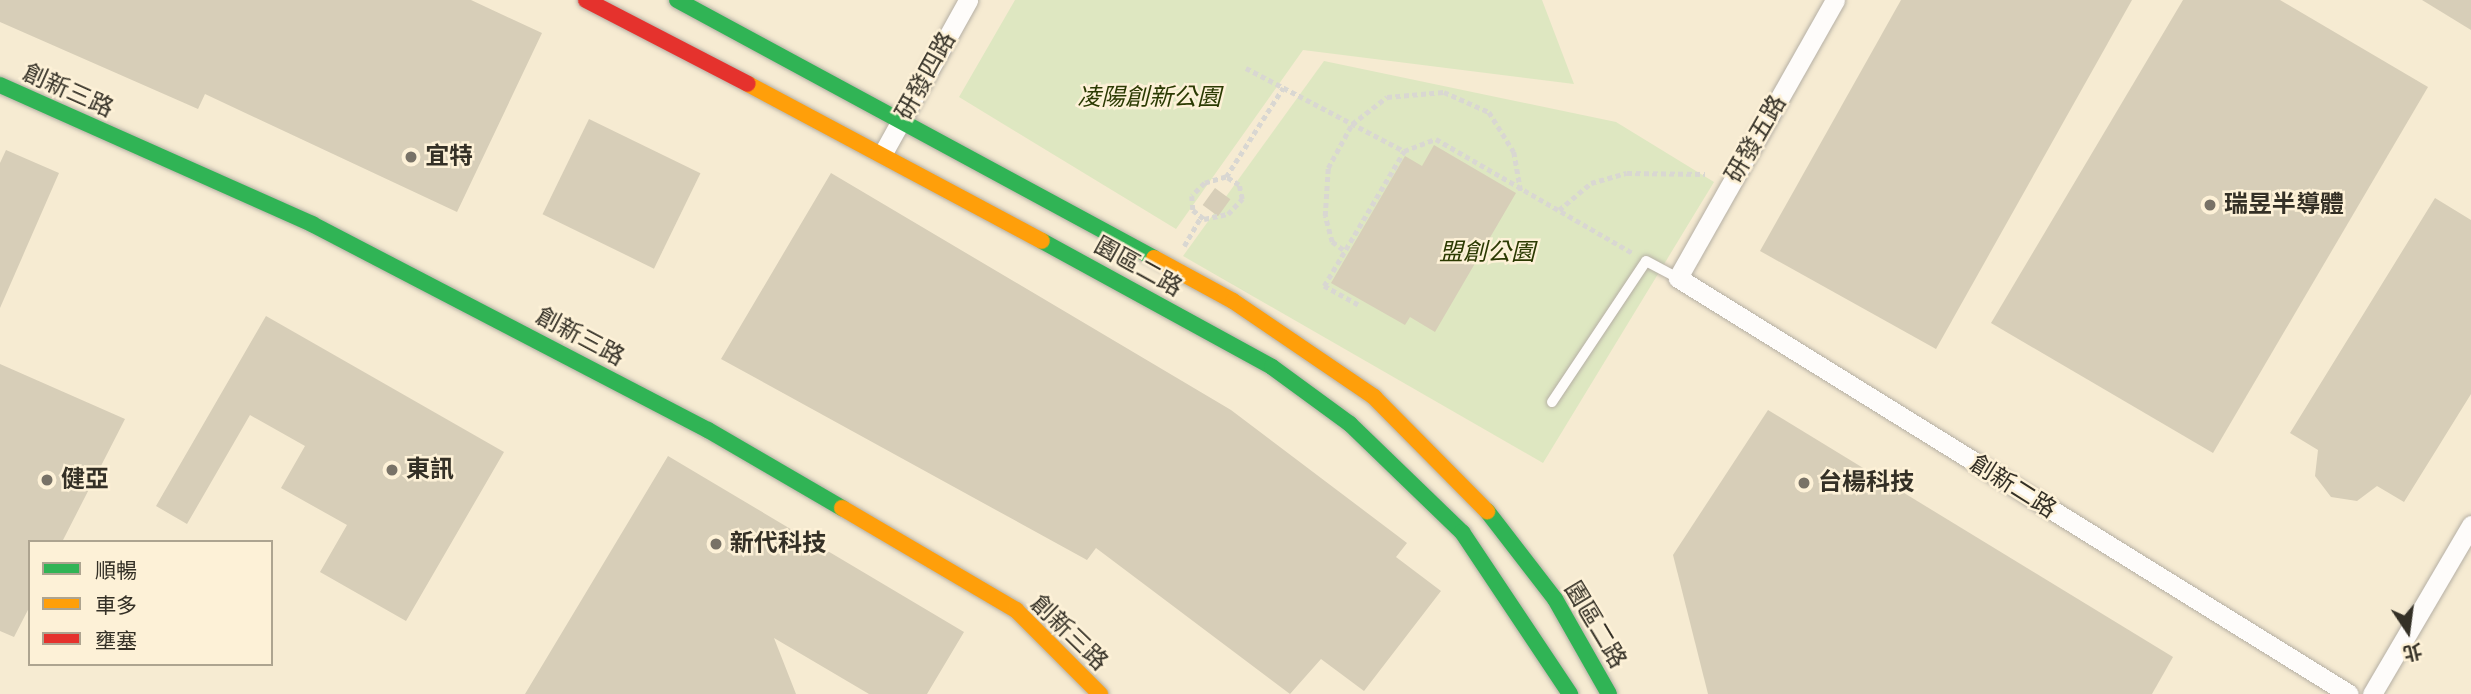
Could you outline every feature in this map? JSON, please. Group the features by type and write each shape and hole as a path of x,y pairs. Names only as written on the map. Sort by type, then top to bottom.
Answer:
{"street":[{"name":"園區二路","path":"586,0 883,153 1272,367 1350,424 1462,532 1570,694"},
{"name":"園區二路","path":"677,0 1233,301 1374,397 1490,514 1555,599 1609,694"},
{"name":"研發四路","path":"883,153 968,0"},
{"name":"研發五路","path":"1678,278 1835,0"},
{"name":"創新三路","path":"0,85 312,224 708,430 1016,610 1100,694"},
{"name":"創新二路","path":"1678,278 2349,694"},
{"path":"2372,694 2471,525"}],"lane":[{"path":"1552,402 1646,261 1678,278"}],"path":[{"path":"1246,68 1404,151"},
{"path":"1201,217 1192,196 1205,183 1226,177 1283,88"},
{"path":"1343,250 1332,242 1322,197 1328,169 1352,124 1387,97 1417,90 1471,100 1504,131 1521,192"},
{"path":"1358,305 1324,286 1404,151 1436,139 1521,192 1559,210 1646,261"},
{"path":"1559,210 1591,183 1627,173 1705,174"},
{"path":"1201,217 1228,214 1242,199 1238,185 1226,177"},
{"path":"1184,246 1201,217"}],"shaded area":[{"path":"0,0 2471,0 2471,694 0,694"}],"green space":[{"name":"凌陽創新公園","path":"1015,0 1542,0 1574,84 1303,50 1176,229 959,97"},
{"name":"盟創公園","path":"1324,61 1616,122 1714,182 1543,463 1183,256"}],"building":[{"name":"宜特","path":"0,0 471,0 542,33 457,212 205,94 198,109 0,22"},
{"path":"1901,0 2132,0 1936,349 1760,251"},
{"name":"瑞昱半導體","path":"2183,0 2280,0 2428,87 2213,453 1991,323"},
{"path":"2422,0 2471,0 2471,30"},
{"path":"589,119 700,173 654,269 543,214"},
{"path":"1434,145 1516,193 1435,332 1410,317 1405,325 1331,283 1405,156 1422,166"},
{"path":"6,150 59,173 0,308 0,163"},
{"path":"831,173 1231,410 1407,543 1396,557 1441,591 1364,691 1321,659 1290,694 1096,548 1087,560 721,359"},
{"path":"1215,188 1230,199 1218,216 1203,205"},
{"path":"2435,198 2471,220 2471,394 2404,502 2377,486 2357,501 2331,497 2315,476 2318,450 2290,433"},
{"name":"東訊","path":"266,316 504,452 406,621 320,572 347,525 281,488 305,446 250,415 187,524 156,506"},
{"name":"健亞","path":"0,364 125,419 63,540 28,540 28,610 14,637 0,631"},
{"name":"台楊科技","path":"1768,410 2173,657 2152,694 1708,694 1673,555"},
{"name":"新代科技","path":"668,456 964,632 927,694 869,694 774,638 796,694 525,694"}],"traffic: fast":[{"path":"677,0 1154,258"},
{"path":"0,85 312,224 708,430 842,508"},
{"path":"1042,241 1272,367 1350,424 1462,532 1570,694"},
{"path":"1487,511 1555,599 1609,694"}],"traffic: slow":[{"path":"748,84 1042,241"},
{"path":"1154,258 1233,301 1374,397 1487,511"},
{"path":"842,508 1016,610 1100,694"}],"traffic: jam":[{"path":"586,0 748,84"}],"place":[{"name":"宜特","path":"411,157"},
{"name":"瑞昱半導體","path":"2210,205"},
{"name":"東訊","path":"392,470"},
{"name":"健亞","path":"47,480"},
{"name":"台楊科技","path":"1804,483"},
{"name":"新代科技","path":"716,544"}]}
